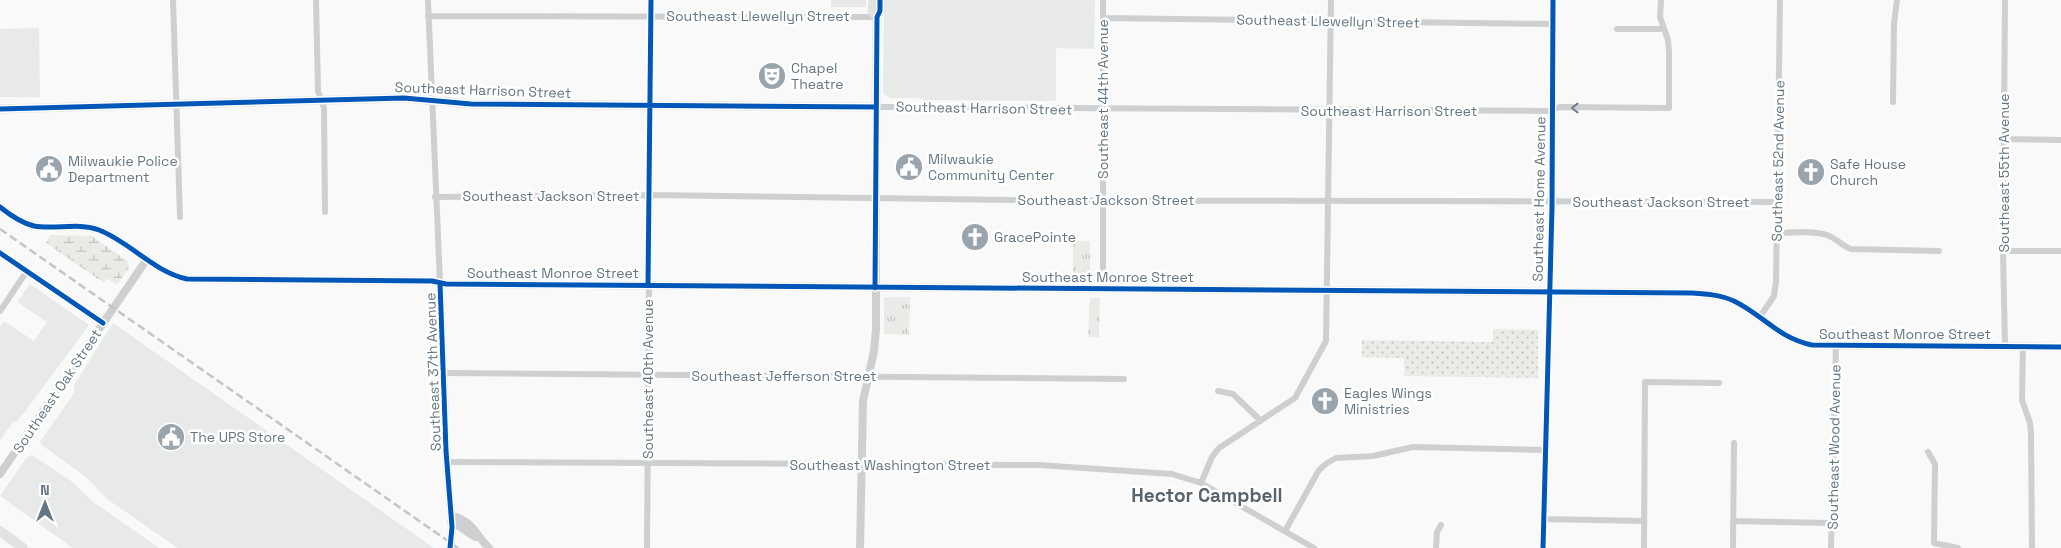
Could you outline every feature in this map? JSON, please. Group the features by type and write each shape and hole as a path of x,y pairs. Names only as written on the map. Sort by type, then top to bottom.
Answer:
{"highway":[{"path":"0,531 23,548"}],"main road":[{"path":"873,0 872,11 877,17"},
{"path":"876,107 877,17 880,11 880,0"},
{"name":"Southeast Harrison Street","path":"0,109 404,98 471,104 876,107"}],"street":[{"path":"173,0 180,217"},
{"path":"316,0 318,90 324,108 325,212"},
{"name":"Southeast 37th Avenue","path":"428,0 452,526 450,548"},
{"name":"Southeast 40th Avenue","path":"647,548 648,195 651,0"},
{"name":"Southeast 44th Avenue","path":"1103,0 1103,288"},
{"path":"1201,483 1212,457 1219,448 1295,398 1323,348 1328,330 1331,0"},
{"name":"Southeast Home Avenue","path":"1543,548 1551,202 1553,0"},
{"path":"1617,29 1664,29 1660,17 1661,0"},
{"name":"Southeast 52nd Avenue","path":"1759,318 1774,296 1776,281 1780,0"},
{"path":"1893,102 1894,24 1897,0"},
{"name":"Southeast 55th Avenue","path":"2005,0 2003,251 2005,346"},
{"name":"Southeast Llewellyn Street","path":"428,16 877,17"},
{"name":"Southeast Llewellyn Street","path":"1103,18 1553,24"},
{"name":"Southeast Harrison Street","path":"876,107 1330,111 1552,111 1560,108 1669,108 1669,52 1664,29"},
{"path":"860,548 863,401 875,346 876,107"},
{"path":"2004,139 2061,140"},
{"name":"Southeast Jackson Street","path":"436,197 648,195 1329,202 1777,202"},
{"name":"Southeast Monroe Street","path":"0,207 21,221 34,226 96,229 170,273 186,279 875,288 1549,291 1715,295 1735,301 1793,340 1812,345 2061,347"},
{"path":"1777,233 1822,233 1851,249 1939,251"},
{"path":"2003,251 2061,251"},
{"path":"0,253 103,323"},
{"name":"Southeast Oak Street","path":"0,474 147,259"},
{"path":"0,310 27,271"},
{"name":"Southeast Wood Avenue","path":"1831,548 1836,346"},
{"path":"2023,346 2022,400 2030,423 2031,433 2032,548"},
{"name":"Southeast Jefferson Street","path":"444,373 1124,379"},
{"path":"1644,548 1645,382 1719,383"},
{"path":"1218,391 1233,394 1261,421"},
{"path":"1733,548 1734,443"},
{"path":"1285,531 1320,470 1336,458 1373,456 1414,448 1546,450"},
{"path":"1928,452 1935,464 1934,543 1958,548"},
{"name":"Southeast Washington Street","path":"448,462 1039,466 1172,474 1201,483 1314,548"},
{"path":"451,520 456,517 465,521 474,528 489,548"},
{"path":"1543,519 1644,521"},
{"name":"Southeast 37th Avenue","path":"446,548 448,524 451,520"},
{"path":"1733,521 1831,523"},
{"path":"1436,548 1437,532 1441,525"}],"shaded area":[{"path":"831,0 866,0 866,7 831,7"},
{"path":"884,0 1095,0 1094,49 1056,48 1056,101 889,98 883,92"},
{"path":"39,28 40,97 0,97 0,29"},
{"path":"30,284 89,325 24,413 17,421 13,422 0,441 0,327 4,321 34,341 47,322 17,302"},
{"path":"113,323 434,548 178,548 107,499 86,477 40,442 74,393 74,385"},
{"path":"32,455 71,481 92,501 159,548 73,548 0,496 27,457"}],"green space":[{"path":"51,235 92,236 127,261 129,268 117,285 106,278 104,283 46,243"},
{"path":"1073,241 1090,241 1090,275 1073,275"},
{"path":"884,297 910,297 909,335 884,334"},
{"path":"1090,298 1100,298 1099,337 1088,337"},
{"path":"1493,329 1538,330 1538,378 1404,376 1404,358 1362,357 1362,340 1493,342"}],"railway":[{"path":"0,229 458,548"}],"cycle path":[{"path":"648,285 651,0"},
{"path":"875,288 877,17 880,11 880,0"},
{"path":"1543,548 1552,208 1553,0"},
{"path":"0,109 404,98 471,104 876,107"},
{"path":"0,207 29,225 42,227 75,226 99,230 110,235 153,264 187,279 432,281 446,284 1692,293 1719,296 1734,301 1780,332 1800,342 1812,345 2061,347"},
{"path":"0,253 103,323"},
{"path":"440,283 446,451 452,527 450,548"}],"place":[{"name":"Chapel Theatre","path":"772,76"},
{"name":"Milwaukie Community Center","path":"909,167"},
{"name":"Milwaukie Police Department","path":"49,169"},
{"name":"Safe House Church","path":"1811,172"},
{"name":"GracePointe","path":"975,237"},
{"name":"Eagles Wings Ministries","path":"1325,401"},
{"name":"The UPS Store","path":"171,437"}],"district":[{"name":"Hector Campbell","path":"1207,495"}]}
